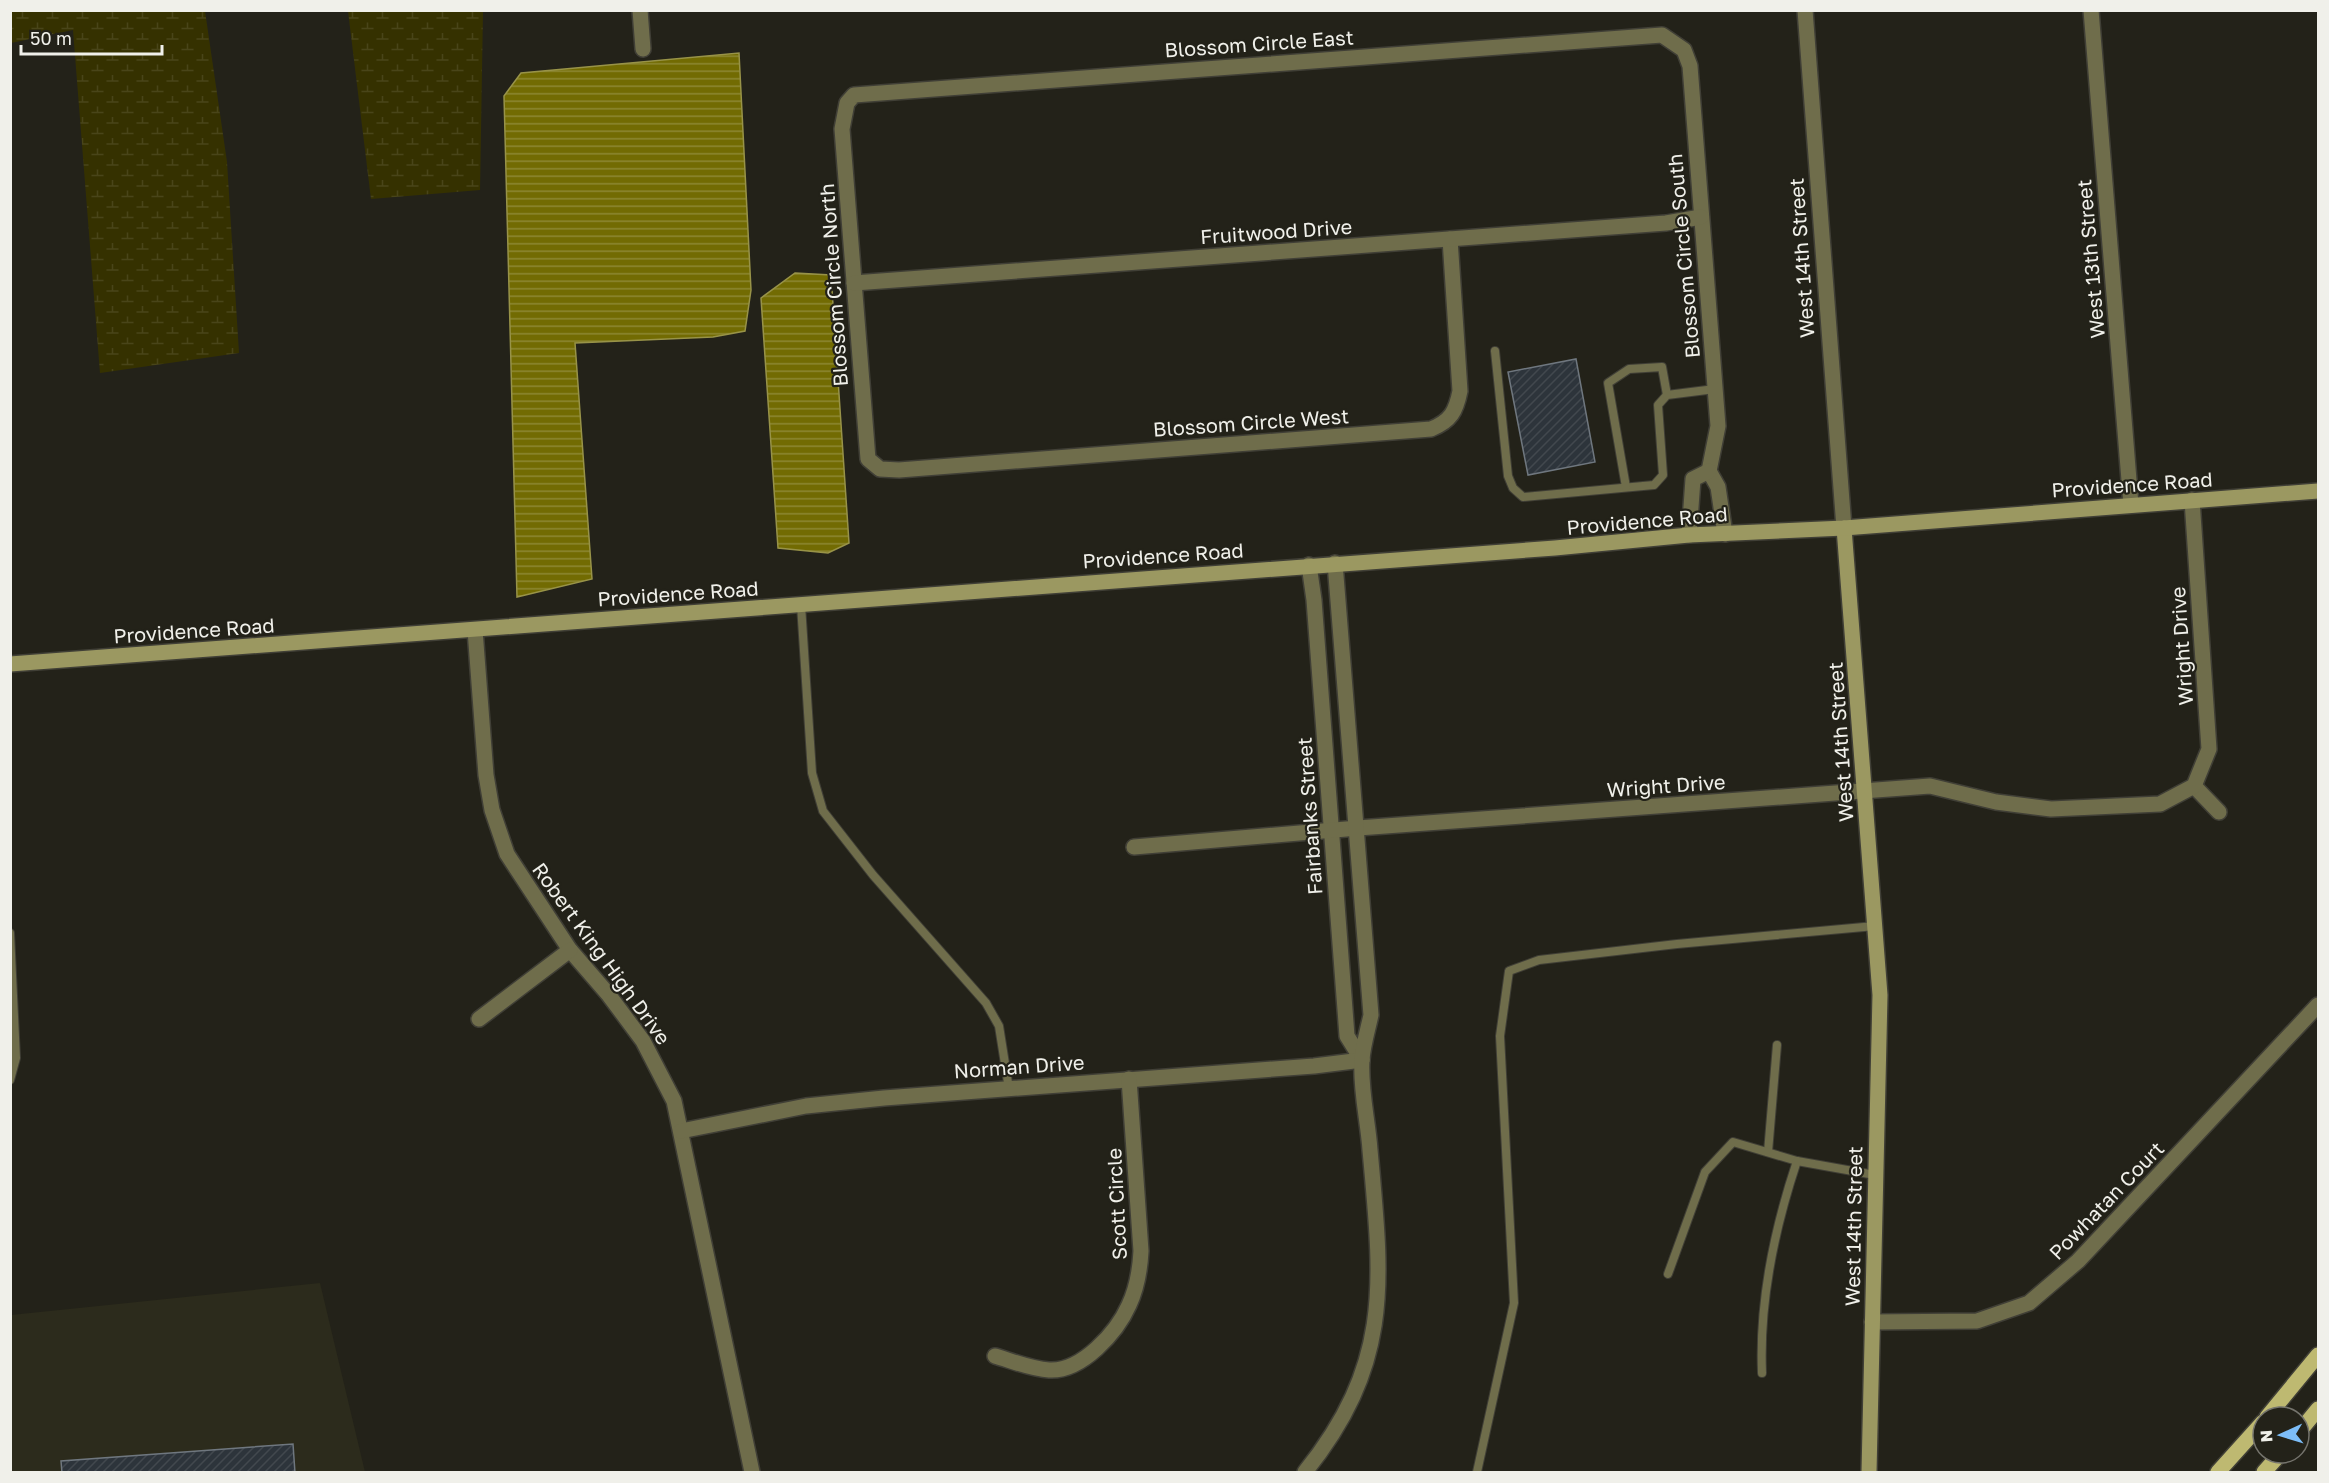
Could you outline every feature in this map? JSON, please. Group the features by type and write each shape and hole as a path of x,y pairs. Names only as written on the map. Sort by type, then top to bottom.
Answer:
{"main road":[{"path":"2277,1405 2319,1355"},
{"path":"2218,1473 2251,1436"}],"street":[{"path":"640,10 643,49"},
{"name":"West 14th Street","path":"1805,10 1880,995 1869,1473"},
{"name":"West 13th Street","path":"2091,10 2131,505"},
{"name":"Blossom Circle East","path":"848,103 854,95 870,92 1647,34 1662,35 1676,42"},
{"name":"Blossom Circle South","path":"1676,42 1684,50 1690,66 1718,426 1708,471 1693,478 1689,536"},
{"name":"Blossom Circle North","path":"848,103 842,129 868,459 872,464"},
{"name":"Fruitwood Drive","path":"854,284 1666,223 1701,217"},
{"name":"Blossom Circle West","path":"872,464 880,469 899,470 1431,429 1445,424 1456,411 1460,391 1450,239"},
{"path":"1708,471 1718,486 1725,534"},
{"name":"Providence Road","path":"10,664 1543,549 1689,536 1844,528 2319,491"},
{"name":"Wright Drive","path":"1134,847 1331,830 1930,786 1996,802 2051,809 2160,804 2194,786 2209,749 2192,500"},
{"name":"Fairbanks Street","path":"1305,1473 1325,1447 1350,1405 1367,1361 1377,1320 1379,1245 1362,1060 1371,1015 1358,828 1335,563"},
{"name":"Fairbanks Street","path":"1309,565 1347,1036 1362,1060"},
{"name":"Robert King High Drive","path":"475,630 482,745 492,810 507,854 570,951 608,994 643,1041 674,1101 752,1473"},
{"path":"2194,786 2219,812"},
{"path":"479,1019 570,951"},
{"name":"Powhatan Court","path":"1872,1323 1977,1321 2029,1303 2078,1261 2319,1005"},
{"name":"Norman Drive","path":"681,1131 806,1106 1314,1066 1362,1060"},
{"name":"Scott Circle","path":"995,1356 1050,1370 1067,1368 1087,1356 1109,1335 1128,1306 1140,1271 1142,1251 1128,1079"}],"lane":[{"path":"1495,351 1508,476 1513,488 1523,497 1654,485 1664,475 1658,405 1667,395 1715,389"},
{"path":"1626,487 1608,383 1629,369 1662,367 1667,395"},
{"path":"801,605 812,773 823,811 866,866 986,1003 999,1026 1009,1089"},
{"path":"1477,1473 1514,1303 1500,1036 1509,971 1539,960 1677,944 1875,926"},
{"path":"10,933 16,1058 10,1080"},
{"path":"1768,1152 1777,1045"},
{"path":"1668,1274 1705,1172 1733,1142 1797,1161 1875,1175"},
{"path":"1762,1373 1763,1311 1770,1257 1797,1161"}],"shaded area":[{"path":"739,53 751,290 745,331 713,337 575,343 592,579 517,597 504,96 521,73"},
{"path":"795,273 831,275 849,543 828,553 778,548 761,298"},
{"path":"320,1283 365,1472 11,1472 11,1315"}],"green space":[{"path":"10,11 205,11 227,162 239,353 100,373 73,30 11,43"},
{"path":"348,11 483,11 480,190 371,199"}],"building":[{"path":"1576,359 1595,462 1528,475 1508,372"},
{"path":"293,1444 295,1473 62,1473 61,1461"}]}
